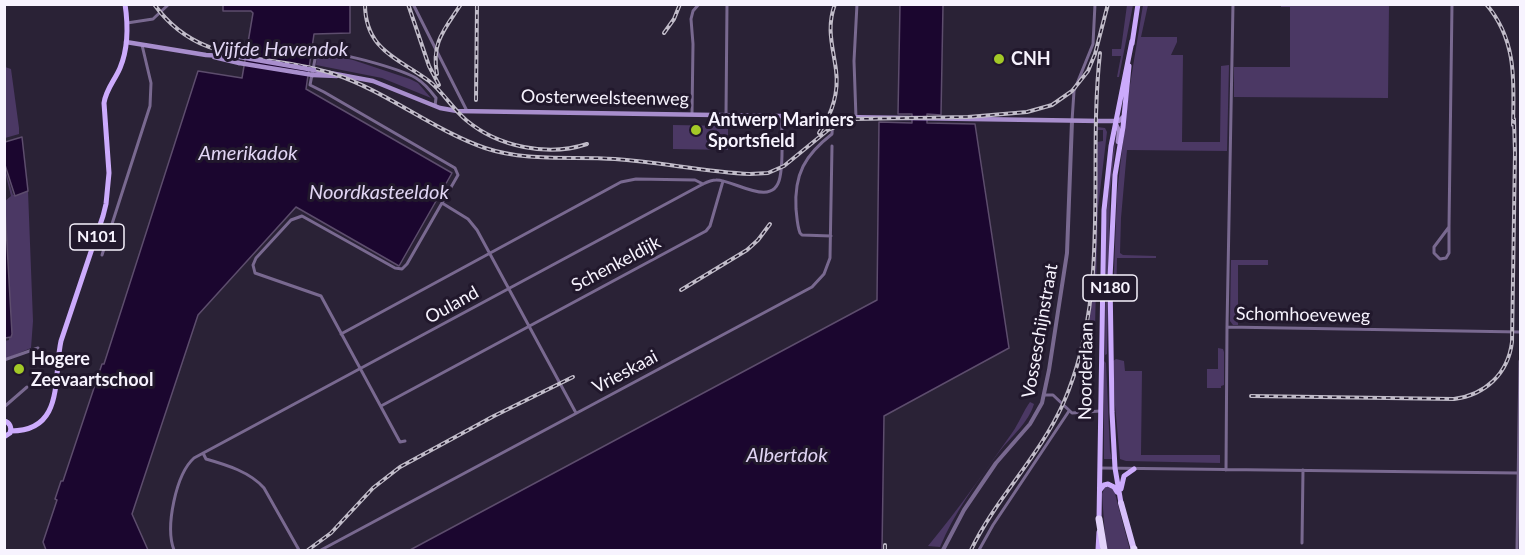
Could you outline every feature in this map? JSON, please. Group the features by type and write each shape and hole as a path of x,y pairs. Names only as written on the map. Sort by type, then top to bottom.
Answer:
{"highway":[{"name":"Noorderlaan","path":"1121,502 1134,550"},
{"path":"1099,519 1104,550"}],"main road":[{"path":"125,4 126,42 142,45"},
{"name":"Noorderlaan","path":"1098,550 1104,210 1111,146 1138,4"},
{"name":"Noorderlaan","path":"1118,153 1132,41"},
{"name":"N101","path":"11,431 26,431 39,423 51,408 56,392 57,360 64,332 104,216 109,173 104,103 106,92 120,68 126,42"},
{"name":"Oosterweelsteenweg","path":"142,45 373,81 435,106 467,111 1072,121"},
{"path":"1072,121 1115,122 1124,114"},
{"path":"1102,121 1110,128 1111,146"},
{"name":"Noorderlaan","path":"1115,122 1119,131 1111,227 1110,358 1115,468 1121,502"},
{"path":"1101,358 1110,358"},
{"path":"4,421 11,426 11,431 4,437"},
{"path":"1121,502 1122,479 1127,472 1134,469"},
{"path":"1099,491 1104,485 1110,484 1121,502"}],"street":[{"path":"127,23 153,19 169,4"},
{"path":"413,4 467,111"},
{"path":"692,114 691,19 693,11 699,4"},
{"path":"726,115 728,4"},
{"path":"856,118 854,61 857,4"},
{"path":"1072,121 1073,93 1093,44 1095,4"},
{"path":"1227,327 1233,4"},
{"path":"1449,227 1434,247 1434,253 1440,259 1446,258 1449,253 1452,4"},
{"path":"102,255 150,106 151,83 142,45"},
{"path":"405,441 400,442 321,296 255,273 253,266 256,258 291,220 299,216 308,218 395,268 402,269 458,175 455,168 310,85 315,56 319,52 354,58 410,75 421,82 436,98 435,106"},
{"path":"455,110 461,99"},
{"path":"723,181 756,193 774,188 780,176 782,116"},
{"path":"831,236 800,233 795,191 800,170 821,143 832,134 833,117"},
{"name":"Vosseschijnstraat","path":"943,550 964,510 996,463 1033,420 1041,406 1067,254 1072,121"},
{"name":"Vrieskaai","path":"321,550 819,281 828,267 831,236 832,146"},
{"path":"341,334 627,180 697,180 703,184"},
{"name":"Ouland","path":"174,550 170,534 171,514 187,464 194,458 703,184 713,180 723,181"},
{"name":"Schenkeldijk","path":"381,406 706,231 710,226 723,181"},
{"path":"442,203 472,224 576,413"},
{"name":"Schomhoeveweg","path":"1226,470 1227,327 1521,332"},
{"path":"4,360 38,348"},
{"path":"1517,550 1521,362"},
{"path":"4,406 27,387"},
{"path":"1044,395 1053,395 1069,411 1076,414 1100,411"},
{"path":"979,550 993,525 1069,411"},
{"path":"202,453 206,459 257,479 299,550"},
{"path":"1100,468 1518,473"},
{"path":"1302,543 1303,470"}],"shaded area":[{"path":"1127,5 1133,5 1119,77 1117,77 1121,56 1112,56 1112,49 1121,49"},
{"path":"1143,5 1148,5 1141,37 1177,37 1171,55 1183,55 1182,142 1220,142 1221,66 1229,65 1227,151 1127,150 1120,253 1156,256 1156,258 1117,258 1116,301 1113,298 1117,193 1129,91"},
{"path":"1281,5 1389,5 1388,98 1234,97 1234,67 1290,67 1290,7 1281,7"},
{"path":"325,54 353,60 410,79 418,83 431,98 382,78 316,65 317,57"},
{"path":"5,67 11,69 19,134 5,138"},
{"path":"673,125 728,126 728,150 673,149"},
{"path":"1097,127 1105,128 1107,132 1098,208 1095,327 1089,327 1095,267 1097,142 1103,141 1103,130 1097,130"},
{"path":"1117,131 1110,193 1107,354 1105,355 1106,221 1110,171"},
{"path":"4,165 13,195 28,191 33,321 31,348 5,359 5,341 9,340 4,202 11,196"},
{"path":"1231,260 1268,260 1268,265 1238,265 1238,325 1233,325 1230,321"},
{"path":"1218,348 1223,349 1224,352 1224,385 1221,388 1207,388 1207,369 1218,369"},
{"path":"1116,359 1124,361 1125,371 1142,371 1141,455 1220,455 1220,463 1120,459 1113,361"},
{"path":"1104,361 1106,363 1112,459 1104,459"},
{"path":"1030,402 1034,404 1032,411 974,486 940,547 928,546 1012,433"},
{"path":"1109,486 1114,490 1130,550 1106,550 1102,494 1105,487"}],"water":[{"name":"Amerikadok","path":"223,5 350,5 350,33 314,34 306,89 452,173 399,266 296,207 198,315 132,514 148,550 46,550 43,542 57,500 55,499 102,364 104,364 198,71 242,78 253,13 251,11 223,11"},
{"name":"Albertdok","path":"900,5 943,5 941,115 927,114 927,123 975,124 1009,348 884,416 882,550 410,550 877,300 879,122 912,123 912,114 898,114"},
{"path":"22,137 28,191 15,196 5,165 5,142"},
{"path":"5,209 12,334 11,337 5,338"}],"railway":[{"path":"154,4 172,25 192,39 214,49 334,74 372,90 447,131 485,148 533,157 615,159 750,174 768,173 784,166 828,130 854,119 968,117 1027,112 1052,105 1072,91 1088,71 1095,54 1108,4"},
{"path":"365,4 366,20 377,43 395,59 429,81 466,120 479,129 493,137 524,147 556,150 587,144"},
{"path":"408,4 429,66 439,85"},
{"path":"437,74 438,44 461,4"},
{"path":"476,100 477,4"},
{"path":"664,33 674,19 680,4"},
{"path":"819,133 831,111 836,87 831,29 835,4"},
{"path":"1486,4 1503,32 1512,62 1513,125"},
{"path":"971,550 981,531 1053,423 1063,404 1078,362 1088,319 1093,275 1100,53"},
{"path":"1251,396 1454,399 1476,393 1493,381 1506,364 1512,342 1514,119"},
{"path":"681,290 747,250 770,224"},
{"path":"308,550 331,533 373,488 400,467 494,416 573,377"},
{"path":"885,545 885,550"}],"place":[{"name":"CNH","path":"999,59"},
{"name":"Antwerp Mariners Sportsfield","path":"696,130"},
{"name":"Hogere Zeevaartschool","path":"19,369"}],"water label":[{"name":"Vijfde Havendok","path":"280,50"},
{"name":"Noordkasteeldok","path":"379,193"}]}
